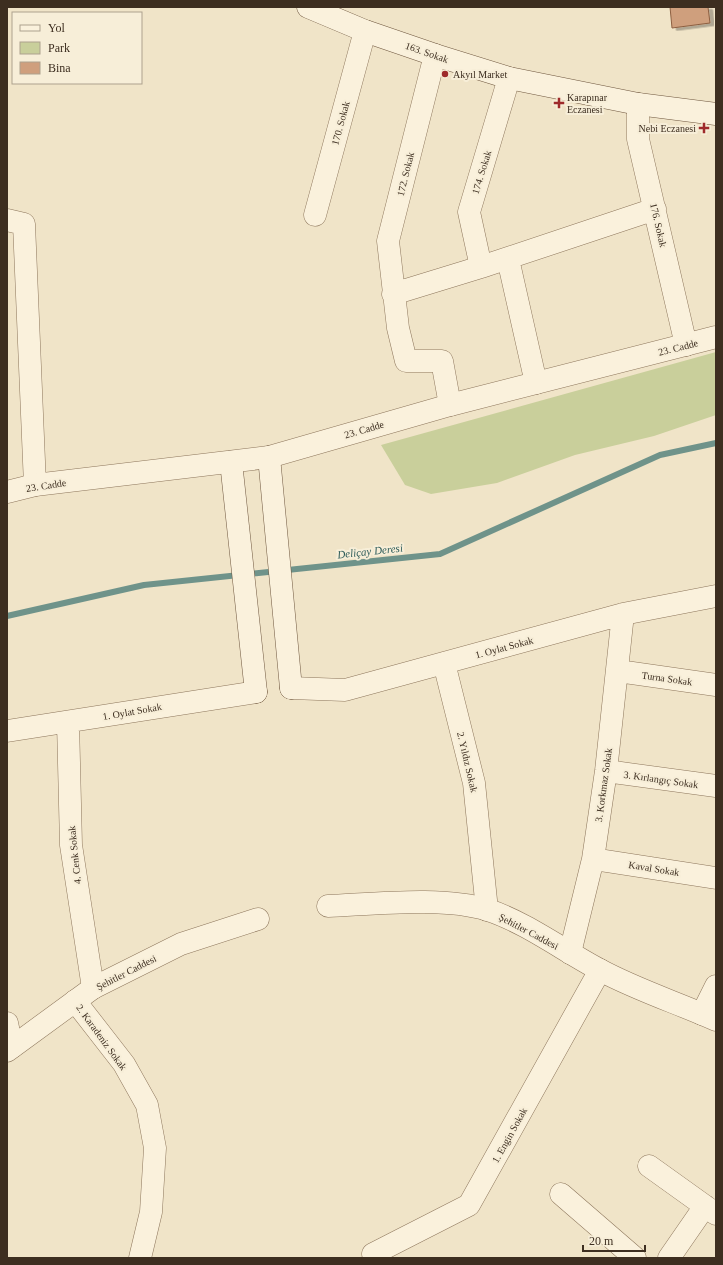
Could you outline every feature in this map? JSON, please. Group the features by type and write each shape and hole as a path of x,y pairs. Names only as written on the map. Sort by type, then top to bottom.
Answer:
{"street":[{"name":"163. Sokak","path":"308,7 365,31 435,56 510,78 638,104 716,114"},
{"name":"170. Sokak","path":"315,215 365,31"},
{"name":"172. Sokak","path":"435,56 388,241 398,328 406,361 442,361 450,405"},
{"name":"174. Sokak","path":"482,267 469,212 510,78"},
{"name":"176. Sokak","path":"638,104 638,139 686,345"},
{"path":"393,294 508,259 655,209"},
{"path":"16,222 35,485"},
{"path":"508,259 536,383"},
{"name":"23. Cadde","path":"7,492 35,485 269,457 450,405 716,337"},
{"name":"1. Oylat Sokak","path":"269,457 291,688 345,690 623,614 716,596"},
{"name":"1. Oylat Sokak","path":"7,731 256,692 231,462"},
{"name":"3. Korkmaz Sokak","path":"570,953 593,859 606,771 623,614"},
{"name":"2. Yıldız Sokak","path":"444,663 474,783 487,910"},
{"name":"Turna Sokak","path":"618,671 716,685"},
{"name":"4. Cenk Sokak","path":"68,722 70,845 93,988"},
{"name":"3. Kırlangıç Sokak","path":"606,771 716,786"},
{"name":"Kaval Sokak","path":"593,859 716,878"},
{"name":"Şehitler Caddesi","path":"328,906 394,902 452,904 487,910 528,929 600,970 709,1017"},
{"name":"Şehitler Caddesi","path":"10,1049 93,988 181,944 258,919"},
{"name":"1. Engin Sokak","path":"373,1254 469,1205 600,970"},
{"path":"709,1017 716,986"},
{"name":"2. Karadeniz Sokak","path":"75,1001 124,1064 146,1105 155,1148 151,1212 140,1258"},
{"path":"7,1023 10,1049"},
{"path":"649,1166 710,1210 669,1258"},
{"path":"561,1194 634,1258"}],"green space":[{"path":"716,352 716,415 654,436 575,455 497,483 431,494 405,485 381,445"}],"building":[{"path":"670,7 708,7 710,23 672,28"}],"waterway":[{"name":"Deliçay Deresi","path":"7,616 144,585 440,554 660,455 716,443"}],"place":[{"name":"Akyıl Market","path":"445,74"},
{"name":"Karapınar Eczanesi","path":"559,103"},
{"name":"Nebi Eczanesi","path":"704,128"}]}
